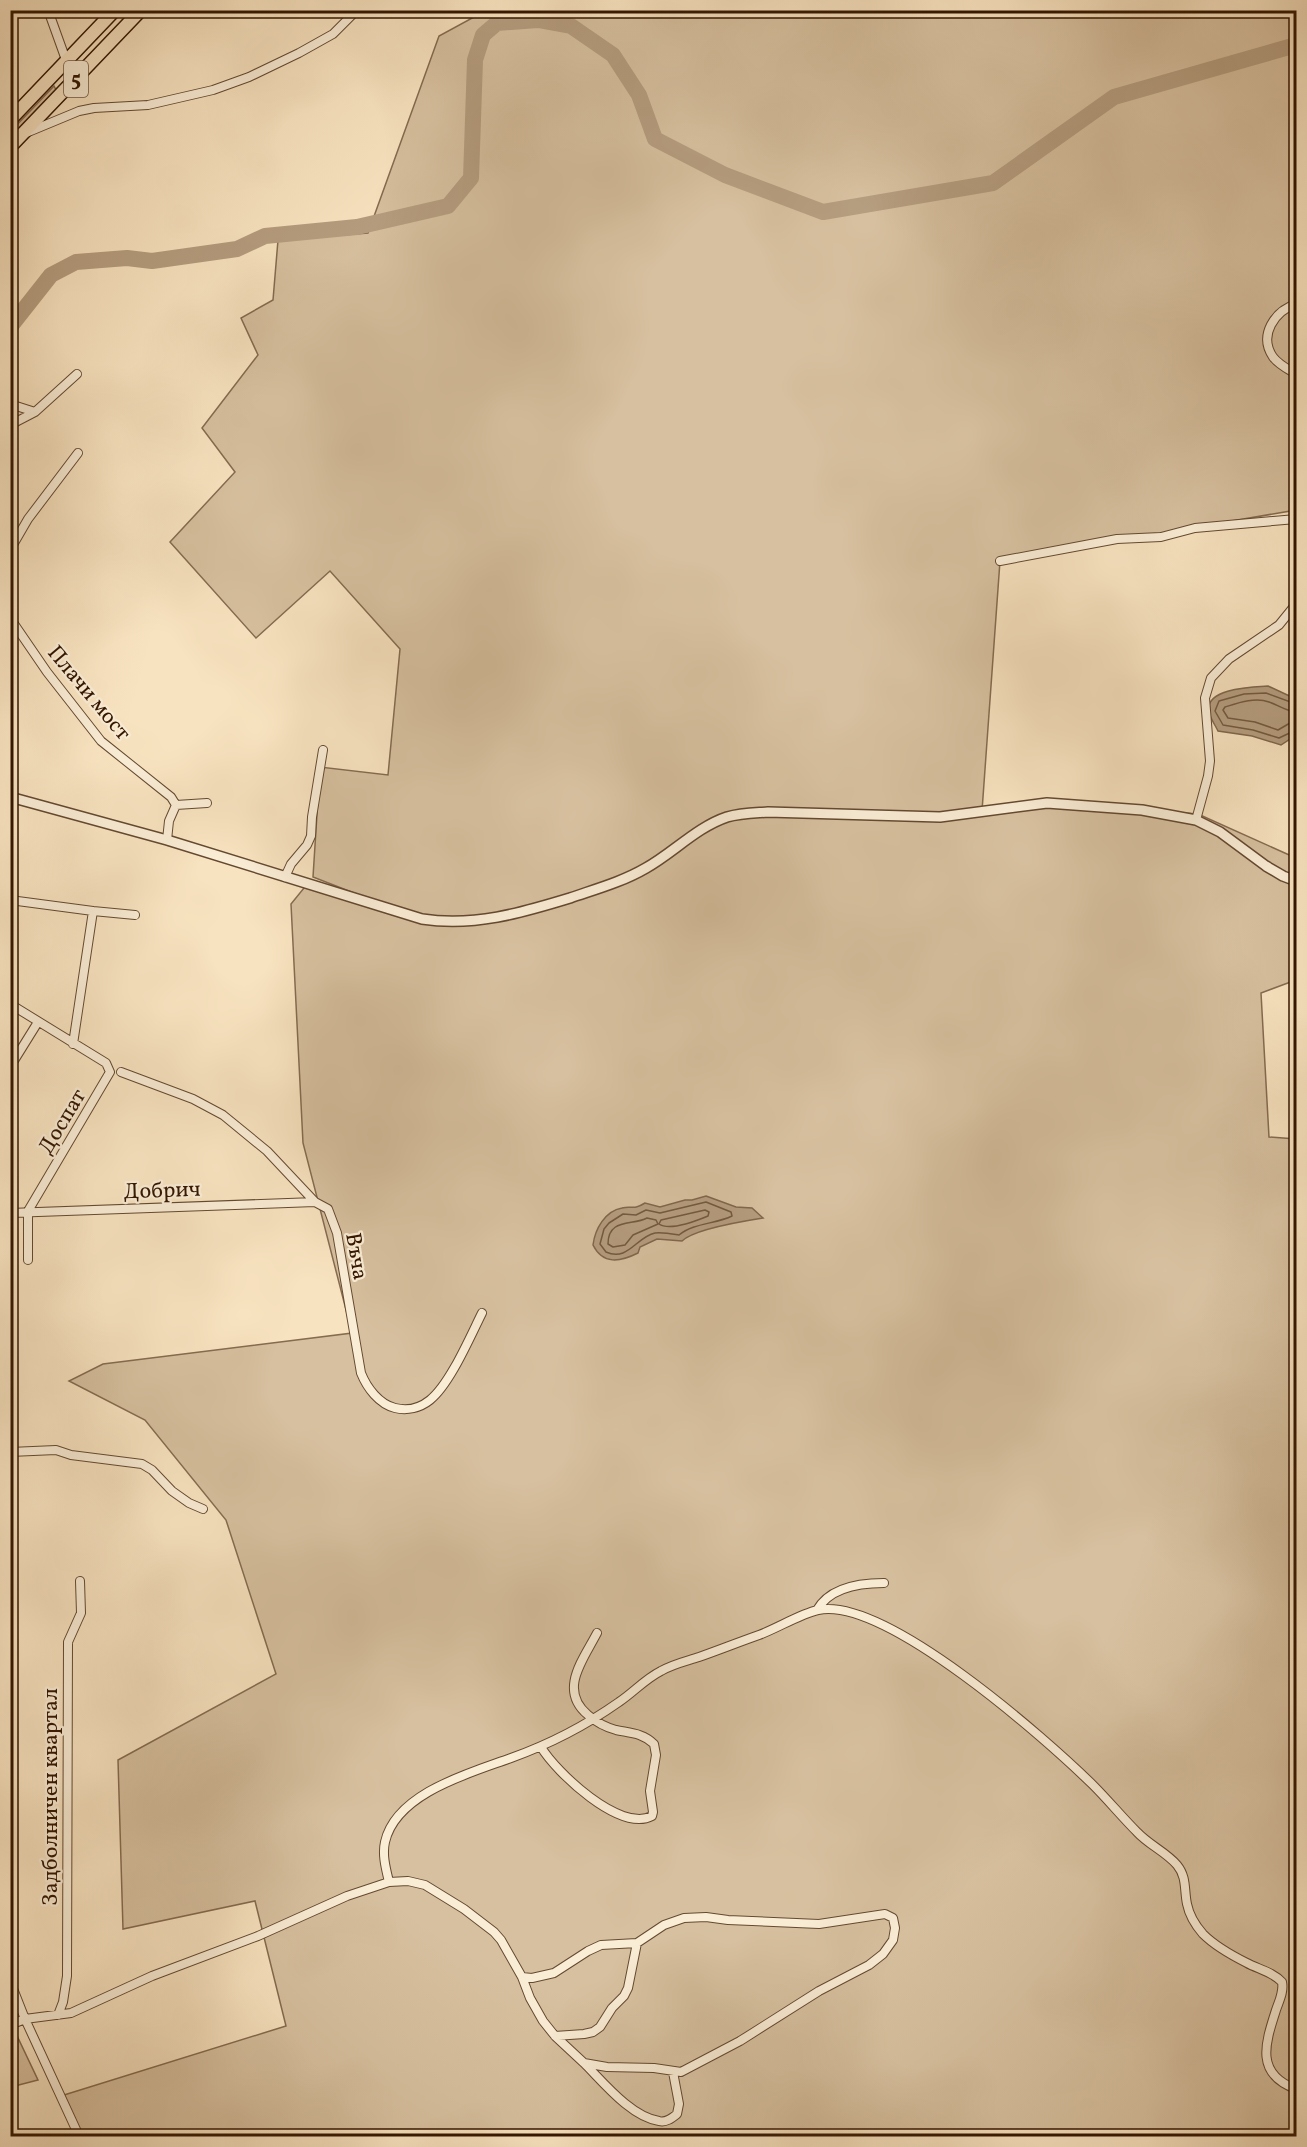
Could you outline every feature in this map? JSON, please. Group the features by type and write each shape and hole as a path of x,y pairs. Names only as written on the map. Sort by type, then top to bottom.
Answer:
{"main road":[{"name":"5","path":"10,120 115,10"},
{"name":"5","path":"10,147 141,10"}],"street":[{"path":"48,10 66,60 78,76"},
{"path":"22,135 80,111 147,105 213,90 249,77 333,34 357,10"},
{"path":"1296,304 1280,312 1269,326 1268,335 1269,349 1273,357 1296,374"},
{"path":"10,425 34,412 77,374"},
{"path":"10,404 34,412"},
{"path":"10,550 28,519 78,453"},
{"path":"1000,561 1117,539 1161,537 1195,528 1296,519"},
{"path":"1196,820 1210,761 1207,686 1228,659 1279,625 1296,604"},
{"name":"Плачи мост","path":"10,618 47,672 101,741 171,797 176,805"},
{"path":"285,877 291,864 307,845 311,836 323,750"},
{"path":"10,797 167,840 422,919 453,922 476,922 549,904 612,884 649,867 715,823 727,817 745,813 940,817 1047,803 1130,809 1196,820 1220,832 1274,871 1296,881"},
{"path":"167,840 169,821 176,805 207,803"},
{"path":"10,900 135,915"},
{"path":"10,1004 73,1044 93,911"},
{"path":"10,1068 38,1022"},
{"name":"Доспат","path":"28,1211 110,1074 106,1063 73,1044"},
{"name":"Въча","path":"121,1072 193,1099 223,1114 267,1151 315,1202 328,1209 334,1222 361,1373 369,1389 384,1402 405,1410 416,1408 429,1401 446,1380 482,1313"},
{"name":"Добрич","path":"10,1213 315,1202"},
{"path":"28,1211 28,1260"},
{"path":"10,1452 56,1450 71,1455 142,1464 152,1470 172,1491 189,1503 203,1509"},
{"name":"Задболничен квартал","path":"58,2015 67,1976 68,1642 81,1613 80,1581"},
{"path":"818,1610 823,1600 844,1589 865,1583 884,1583"},
{"path":"389,1882 384,1858 388,1832 413,1802 430,1791 455,1779 541,1747 593,1719 661,1671 818,1610 839,1611 864,1617 903,1635 944,1661 1026,1725 1092,1784 1149,1844 1176,1864 1183,1873 1189,1911 1206,1937 1223,1950 1273,1975 1282,1982 1282,1992 1266,2049 1268,2065 1272,2076 1282,2084 1296,2089"},
{"path":"541,1747 549,1761 569,1781 609,1810 627,1816 650,1818 653,1812 650,1791 656,1755 654,1744 643,1736 608,1728 576,1704 573,1687 575,1675 597,1633"},
{"path":"10,2025 25,2019 71,2013 152,1976 258,1936 347,1896 389,1882 408,1881 425,1885 464,1909 494,1932 522,1977 530,1998 555,2036 616,2096 637,2112 659,2121 666,2121 677,2114 679,2104 673,2072"},
{"path":"522,1977 532,1978 555,1973 588,1951 601,1946 637,1943 663,1925 684,1918 819,1924 885,1914 893,1918 895,1923 893,1940 884,1954 869,1965 819,1991 740,2041 681,2072 584,2063"},
{"path":"555,2036 584,2034 600,2027 628,1988 637,1943"},
{"path":"10,1981 79,2136"}],"shaded area":[{"path":"485,11 1296,11 1296,510 1000,561 982,811 1047,803 1198,814 1296,858 1296,980 1261,993 1269,1137 1296,1139 1296,2136 81,2136 64,2095 286,2026 255,1901 123,1929 118,1760 276,1674 226,1520 145,1420 69,1381 103,1364 352,1333 303,1143 291,904 308,883 400,911 313,877 320,767 388,775 400,649 330,571 256,638 170,542 235,472 202,428 258,355 241,318 273,300 278,240 368,233 439,36"},
{"path":"54,86 56,90 11,140 11,131"},
{"path":"10,2021 38,2080 11,2087 10,2087"}],"water":[{"path":"1268,686 1296,699 1296,735 1281,745 1252,736 1218,731 1209,713 1209,705 1213,698 1230,690"},
{"path":"706,1196 736,1207 752,1208 763,1218 708,1229 682,1241 657,1239 640,1247 638,1253 618,1260 602,1256 593,1245 602,1222 616,1210 637,1207 645,1203 660,1207"}],"waterway":[{"path":"10,327 51,275 76,262 127,258 152,261 237,249 265,236 357,227 448,206 471,178 475,60 483,35 497,23 538,20 571,26 613,55 639,95 655,139 725,175 823,212 993,183 1114,97 1296,45"}]}
